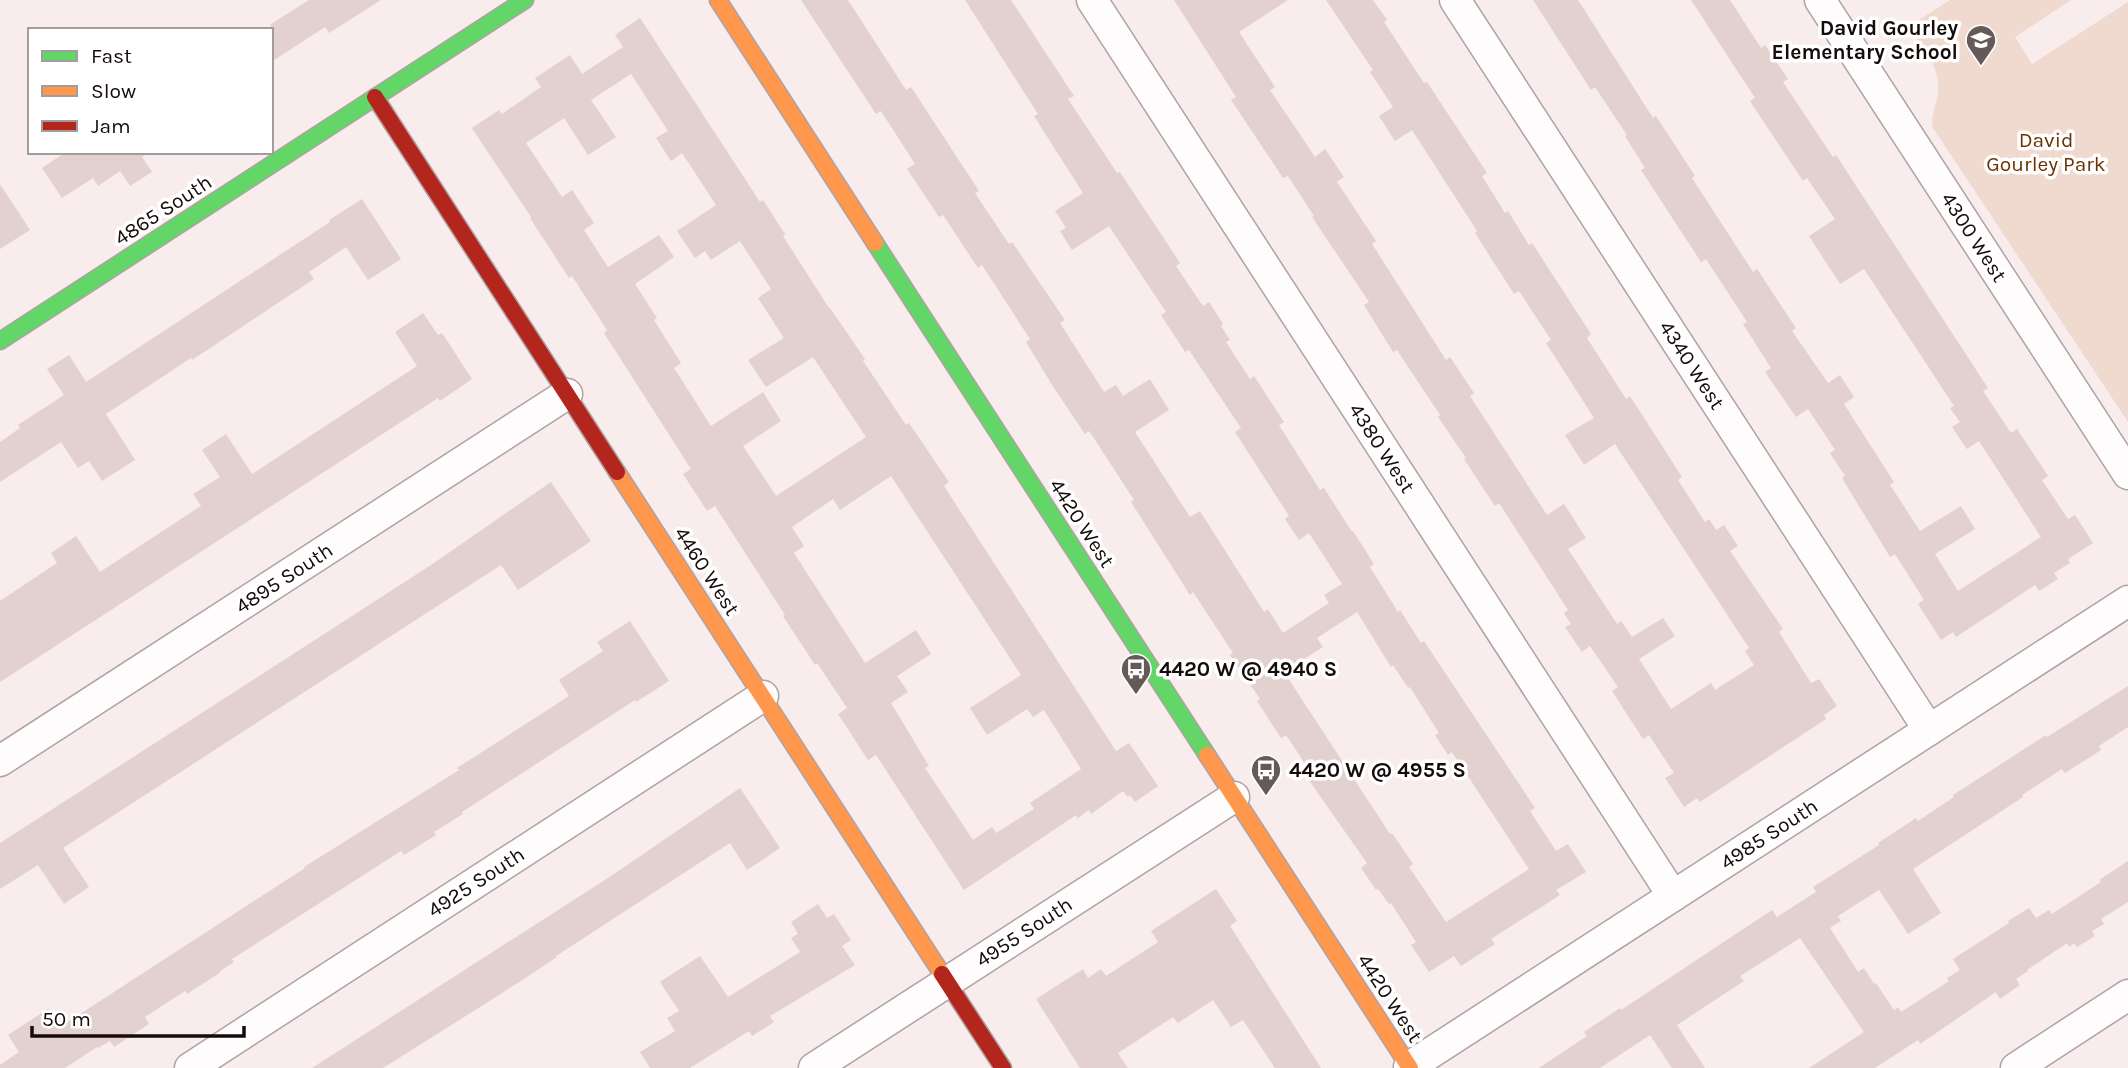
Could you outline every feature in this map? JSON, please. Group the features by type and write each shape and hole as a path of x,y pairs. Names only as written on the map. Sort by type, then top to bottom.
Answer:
{"street":[{"name":"4865 South","path":"0,341 525,0"},
{"name":"4420 West","path":"718,0 1410,1067"},
{"name":"4380 West","path":"1092,0 1673,896"},
{"name":"4340 West","path":"1455,0 1929,730"},
{"name":"4300 West","path":"1820,0 2128,474"},
{"name":"4460 West","path":"375,97 1003,1068"},
{"name":"4895 South","path":"0,761 567,394"},
{"name":"4985 South","path":"1410,1067 2128,601"},
{"name":"4925 South","path":"190,1068 763,696"},
{"name":"4955 South","path":"814,1068 1234,797"},
{"path":"2016,1068 2128,995"}],"green space":[{"name":"David Gourley Park","path":"1950,0 2071,0 2015,37 2032,64 2128,2 2128,422 1933,128 1938,94 1937,75 1930,58 1908,27"}],"building":[{"path":"309,0 381,0 329,33 325,27 273,61 271,24"},
{"path":"801,0 848,0 906,90 911,87 979,191 975,193 1009,244 1012,242 1065,320 1060,323 1104,392 1116,385 1123,396 1150,379 1169,410 1135,432 1190,517 1200,511 1264,612 1268,609 1283,633 1329,603 1324,595 1342,584 1309,533 1299,540 1285,519 1289,516 1235,432 1241,428 1189,350 1185,352 1161,315 1166,312 1109,226 1072,250 1060,231 1066,228 1055,211 1083,193 1034,116 1038,114 965,0 1011,0 1074,96 1068,99 1180,263 1176,266 1203,306 1209,302 1223,324 1221,326 1230,340 1226,342 1250,379 1254,376 1284,422 1279,425 1320,490 1324,488 1374,564 1370,567 1398,612 1400,610 1421,643 1424,641 1535,808 1530,811 1556,851 1568,844 1586,872 1556,890 1560,895 1491,939 1495,944 1461,966 1454,956 1429,972 1411,945 1416,942 1391,903 1376,890 1361,868 1367,863 1308,779 1313,776 1286,735 1281,738 1257,701 1260,699 1230,655 1233,653 1193,592 1190,595 1131,502 1134,500 1089,431 1085,434 1054,388 1026,342 1030,339 982,265 978,268 943,215 939,217 907,169 915,164 881,111 876,114","holes":["1357,612 1391,667 1393,665 1408,688 1410,687 1439,733 1435,735 1448,755 1452,752 1529,869 1446,922 1409,867 1413,864 1392,833 1390,834 1284,672 1323,647 1317,638"]},
{"path":"1174,0 1288,0 1239,32 1275,87 1270,90 1315,157 1325,149 1344,177 1337,182 1376,241 1372,244 1446,360 1450,357 1474,393 1470,396 1547,515 1564,504 1586,538 1568,549 1617,624 1621,621 1632,637 1663,618 1675,636 1639,659 1671,709 1711,683 1715,690 1754,665 1745,651 1749,648 1615,444 1584,465 1565,435 1594,418 1546,343 1551,340 1519,291 1514,294 1412,130 1395,141 1379,116 1393,107 1370,72 1373,70 1326,0 1373,0 1387,20 1384,22 1424,83 1427,82 1487,173 1482,176 1505,213 1508,211 1529,245 1532,243 1591,334 1587,338 1626,399 1630,396 1682,477 1678,480 1705,522 1709,519 1716,530 1724,525 1738,546 1730,551 1783,629 1779,632 1811,683 1819,679 1837,706 1824,715 1826,719 1700,802 1697,798 1684,807 1665,778 1674,773 1649,735 1643,739 1612,691 1618,687 1590,646 1582,652 1565,627 1571,624 1564,613 1568,610 1499,503 1495,506 1464,459 1466,458 1438,417 1440,415 1397,350 1393,352 1364,305 1369,302 1288,176 1283,178 1231,100 1236,97"},
{"path":"1533,0 1578,0 1653,118 1656,116 1695,176 1692,178 1753,272 1757,269 1796,328 1792,331 1828,383 1840,375 1854,397 1844,404 1894,482 1890,485 1920,531 1961,506 1975,529 1935,554 1958,591 2041,537 1979,441 1967,449 1952,427 1960,422 1950,408 1954,406 1864,269 1840,284 1809,236 1835,219 1807,178 1803,181 1750,101 1755,98 1691,0 1730,0 1761,48 1765,45 1788,79 1783,82 1833,157 1836,155 1988,388 1983,391 2011,433 2017,429 2048,476 2042,480 2068,519 2075,515 2093,543 2068,559 2070,563 2054,573 2058,579 2039,591 2035,585 1956,637 1953,632 1941,640 1918,604 1924,600 1895,554 1890,557 1842,478 1845,476 1830,453 1835,450 1808,409 1796,417 1765,372 1771,368 1743,324 1747,322 1706,259 1701,262 1641,170 1645,168 1625,136 1627,135 1595,87 1591,90"},
{"path":"640,18 760,202 763,200 829,308 865,359 863,361 949,482 944,486 1116,751 1129,743 1158,786 1135,802 1123,791 1091,814 1089,810 1078,818 1076,815 964,890 876,755 868,760 838,714 847,708 817,663 815,665 715,506 707,511 683,474 691,469 604,333 607,330 572,276 569,278 472,128 499,110 502,114 541,87 535,78 570,55 582,74 623,47 615,35","holes":["631,74 668,131 656,138 671,161 682,153 716,205 677,231 695,258 705,251 711,260 740,241 771,289 758,298 784,338 748,360 766,387 813,357 866,437 776,496 743,446 781,421 763,392 711,426 674,368 681,363 635,284 674,257 659,235 608,267 584,230 594,223 572,190 562,197 526,143 564,118 588,155 616,137 591,100","891,476 1021,675 970,708 987,735 1027,709 1033,717 1044,710 1081,769 1030,803 1034,809 996,833 992,827 973,840 925,768 929,766 891,703 908,692 897,676 931,654 916,630 865,663 794,553 804,546 792,527 833,499 840,510"]},
{"path":"63,154 147,154 142,157 152,172 130,186 120,171 98,186 93,178 62,198 42,168"},
{"path":"0,184 30,230 0,249"},
{"path":"362,199 401,259 368,280 346,247 309,272 314,279 106,414 135,460 102,481 89,461 78,468 61,442 0,482 0,442 20,428 18,425 64,395 47,369 69,355 86,382"},
{"path":"423,313 438,335 442,333 472,379 440,401 438,398 0,682 0,601 57,563 51,553 76,536 100,572 201,506 193,494 220,477 202,450 226,434 252,474 417,366 395,332"},
{"path":"551,482 591,541 518,590 501,565 63,848 89,887 64,904 38,865 0,889 0,843 431,565"},
{"path":"630,621 669,681 636,702 635,700 462,812 463,814 434,832 436,835 404,855 401,851 232,959 234,962 221,972 145,1017 149,1024 114,1047 110,1041 65,1068 0,1068 0,1065 19,1052 8,1035 48,1009 60,1027 569,696 559,680 603,651 597,642"},
{"path":"2128,686 2128,727 2099,746 2101,750 2065,773 2062,769 1913,869 1941,913 1908,934 1879,890 1838,916 1841,921 1830,928 1858,972 1864,968 1894,1010 1898,1007 1901,1012 1949,981 1947,978 1960,970 1953,959 2009,923 2008,921 2029,908 2036,918 2049,910 2052,914 2128,861 2128,902 2101,919 2104,924 2092,931 2095,936 2077,947 2074,943 2069,947 2067,943 2016,979 2020,985 2000,999 1996,992 1920,1044 1918,1040 1875,1068 1809,1068 1864,1032 1800,938 1740,976 1744,981 1677,1025 1705,1068 1672,1068 1650,1035 1600,1068 1539,1068 1587,1036 1584,1032 1620,1008 1621,1010 1772,910 1777,917 1816,892 1813,887 1879,845 1878,843 1916,818 1918,821 2046,735 2047,737"},
{"path":"740,788 780,848 747,870 730,843 383,1068 312,1068 611,876"},
{"path":"1216,889 1237,921 1230,926 1321,1068 1275,1068 1243,1020 1231,1027 1213,1000 1178,1023 1173,1017 1118,1053 1128,1068 1080,1068 1036,999 1083,969 1088,978 1101,969 1106,976 1158,942 1151,931"},
{"path":"818,904 827,918 834,914 851,940 842,946 855,965 770,1016 774,1022 752,1036 749,1031 690,1068 650,1068 640,1052 675,1031 667,1018 679,1011 660,982 700,956 728,997 800,952 791,938 798,934 791,922"}],"traffic: fast":[{"path":"0,341 525,0"},
{"path":"875,243 1207,755"}],"traffic: slow":[{"path":"718,0 875,243"},
{"path":"617,472 942,974"},
{"path":"1207,755 1410,1068"}],"traffic: jam":[{"path":"375,97 617,472"},
{"path":"942,974 1003,1068"}],"place":[{"name":"David Gourley Elementary School","path":"1981,67"},
{"name":"4420 W @ 4940 S","path":"1136,696"},
{"name":"4420 W @ 4955 S","path":"1266,797"}]}
